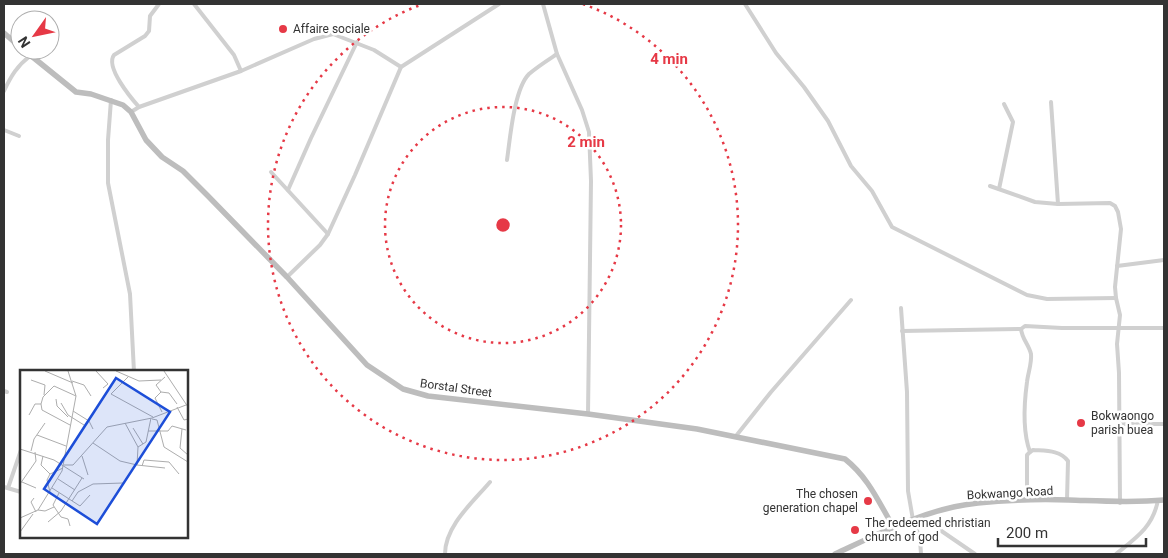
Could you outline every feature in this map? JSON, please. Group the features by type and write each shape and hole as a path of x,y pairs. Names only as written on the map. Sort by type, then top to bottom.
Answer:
{"street":[{"path":"139,108 120,81 112,64 112,58 145,36 149,31 150,16 159,4"},
{"path":"194,4 230,49 241,71"},
{"path":"287,277 320,245 328,234 356,174 401,67 499,4"},
{"path":"543,4 557,54 582,110 589,132 591,181 588,414"},
{"path":"745,4 776,53 804,87 828,122 851,166 872,191 892,227 1027,295 1047,299 1116,298"},
{"path":"35,60 76,92 111,100 123,105 131,112 241,71 314,39 333,34 374,50 401,67"},
{"path":"288,190 357,42"},
{"path":"507,160 521,85 528,75 557,54"},
{"path":"4,91 11,74 25,60"},
{"path":"111,100 108,140 108,183 130,294 134,370"},
{"path":"1051,102 1058,204"},
{"path":"999,190 1013,122 1004,104"},
{"name":"Borstal Street","path":"131,112 146,140 208,196 287,277 367,365 403,389 428,396 588,414 697,429 845,459 858,469 871,486 894,528"},
{"path":"4,130 19,136"},
{"path":"271,172 328,234"},
{"path":"990,186 1035,202 1058,204 1110,203 1115,206 1118,212 1121,229 1116,298 1120,315 1117,344 1120,502"},
{"path":"1117,266 1164,260"},
{"path":"736,436 777,385 851,300"},
{"path":"901,308 906,392 908,491 913,520 920,539 921,554"},
{"path":"902,332 1020,329 1025,326 1164,328"},
{"path":"1020,329 1030,353 1025,421 1026,442 1030,452"},
{"path":"1120,424 1164,424"},
{"path":"1027,501 1027,455 1033,450 1060,453 1068,461 1067,500"},
{"path":"20,453 6,488 20,492"},
{"path":"445,554 447,539 457,522 490,482"},
{"name":"Bokwango Road","path":"835,554 921,517 945,509 977,503 1067,500 1120,502 1161,500"},
{"path":"1116,554 1150,523 1161,500"},
{"path":"921,517 975,554"}],"place":[{"name":"Affaire sociale","path":"283,29"},
{"name":"Bokwaongo parish buea","path":"1081,423"},
{"name":"The chosen generation chapel","path":"868,501"},
{"name":"The redeemed christian church of god","path":"855,530"}]}
